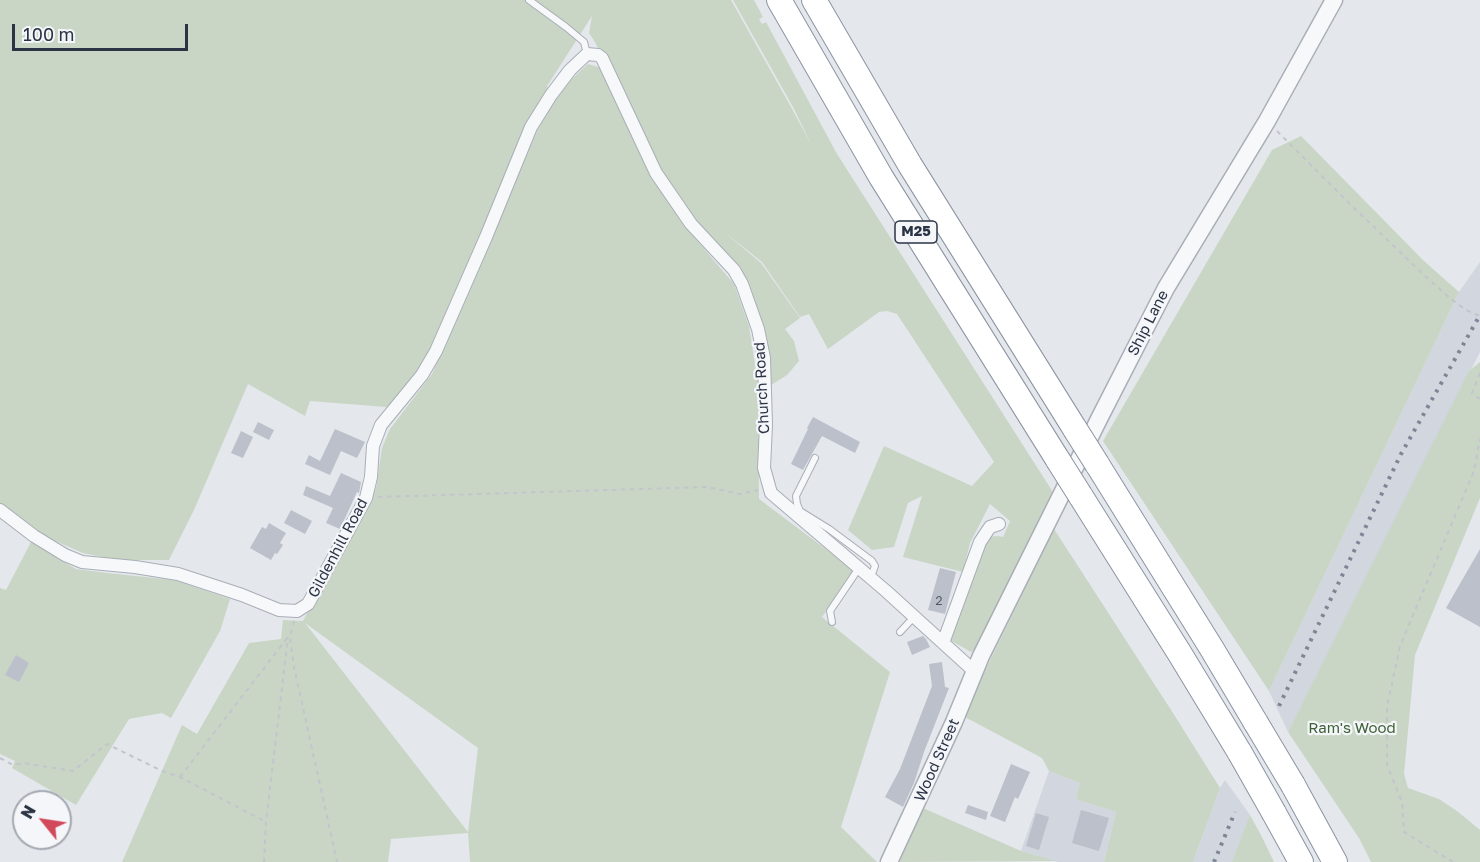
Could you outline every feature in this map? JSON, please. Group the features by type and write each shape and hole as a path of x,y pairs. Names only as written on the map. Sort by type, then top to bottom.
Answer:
{"highway":[{"name":"M25","path":"779,0 881,177 1180,654 1301,862"},
{"name":"M25","path":"814,0 910,165 1200,629 1293,785 1335,862"}],"street":[{"name":"Ship Lane","path":"978,663 1166,288 1268,121 1334,0"},
{"name":"Church Road","path":"587,54 598,55 602,58 656,173 691,224 714,246 734,270 742,284 758,329 764,358 766,425 764,468 768,488"},
{"name":"Gildenhill Road","path":"0,510 34,536 65,555 82,562 178,574 279,610 297,610 308,604 366,498 371,477 373,446 381,425 422,375 436,351 531,127 570,70 587,54"},
{"path":"768,488 778,500 871,577 943,643 978,663"},
{"path":"943,643 980,542 990,527 999,524"},
{"name":"Wood Street","path":"889,862 954,722 978,663"}],"lane":[{"path":"529,0 584,42 587,54"},
{"path":"815,458 796,496 800,511 872,561 874,566 871,577"},
{"path":"832,622 830,610 859,568"},
{"path":"900,632 914,616"}],"path":[{"path":"1268,121 1351,206 1451,300 1480,316"},
{"path":"1480,373 1472,393 1480,399"},
{"path":"1453,862 1404,832 1402,802 1387,765 1387,707 1400,646 1474,471 1480,439"},
{"path":"366,498 706,488 740,494 768,488"},
{"path":"264,862 266,822 288,637 297,610"},
{"path":"297,610 290,637 294,667 337,862"},
{"path":"180,777 288,637"},
{"path":"0,758 13,765 23,764 73,771 107,744 162,771 180,777 266,822"}],"shaded area":[{"path":"1480,262 1480,352 1288,732 1269,691 1459,292"},
{"path":"1049,771 1080,783 1077,799 1116,812 1104,862 1058,862 1021,851"},
{"path":"1225,780 1250,815 1234,862 1193,862 1220,788"}],"green space":[{"path":"0,0 731,0 812,146 793,107 733,0 754,0 763,17 759,19 762,24 766,22 837,154 1058,500 979,645 971,652 948,639 987,537 1003,537 1010,521 990,504 970,543 963,572 903,557 922,496 908,503 894,547 872,550 848,530 884,446 972,486 994,462 897,314 887,311 879,312 828,349 809,314 800,317 762,262 723,231 761,263 800,318 785,329 794,341 799,361 787,375 765,389 743,284 656,173 589,33 592,16 547,86 550,94 435,350 397,404 386,407 310,401 305,416 248,384 194,510 169,560 117,560 83,553 53,540 20,519 0,504"},
{"path":"588,64 601,68 641,157 682,223 734,284 749,326 758,384 759,499 855,571 822,617 890,672 841,827 877,862 470,862 468,833 391,839 388,862 122,862 182,725 197,734 249,643 281,639 283,620 303,621 376,488 382,448 390,429 432,374 538,129 562,88","holes":["305,623 478,748 468,832"]},
{"path":"1301,136 1424,261 1459,292 1269,691 1103,441 1272,150"},
{"name":"Ram's Wood","path":"1480,362 1480,498 1415,655 1404,774 1408,788 1439,799 1480,830 1480,862 1371,862 1359,838 1288,732 1469,371"},
{"path":"1054,529 1220,788 1193,862 1104,862 1116,812 1076,799 1080,783 1049,771 1042,758 963,716"},
{"path":"31,542 76,569 174,580 230,599 220,631 171,718 162,713 129,719 76,805 72,803 72,790 50,790 12,768 15,761 0,754 0,588 6,590"},
{"path":"923,808 1021,851 1056,861 897,862"},
{"path":"1250,815 1262,837 1274,862 1232,862"}],"building":[{"path":"813,417 860,442 855,453 822,436 803,470 791,464"},
{"path":"258,422 274,430 269,440 253,432"},
{"path":"335,429 365,442 357,458 341,451 330,475 305,464 309,455 320,461"},
{"path":"241,431 253,437 243,458 231,453"},
{"path":"341,473 361,482 359,493 357,492 340,529 326,523 333,508 303,495 306,486 330,496"},
{"path":"291,510 312,521 305,534 284,523"},
{"path":"269,523 286,533 280,543 283,545 271,560 250,548 262,527 266,529"},
{"path":"1480,549 1480,627 1446,608"},
{"path":"940,568 956,572 945,614 928,610"},
{"path":"923,636 930,647 912,655 907,642"},
{"path":"16,655 29,663 19,682 5,675"},
{"path":"942,662 945,687 949,688 903,807 885,797 900,769 932,686 929,664"},
{"path":"1011,764 1030,772 1018,799 1015,797 1005,822 990,816"},
{"path":"968,805 988,812 986,820 965,813"},
{"path":"1081,810 1109,818 1099,851 1072,843"},
{"path":"1036,813 1049,817 1039,850 1026,846"}],"railway":[{"path":"1279,706 1401,454 1480,315"},
{"path":"1214,862 1235,812"}]}
